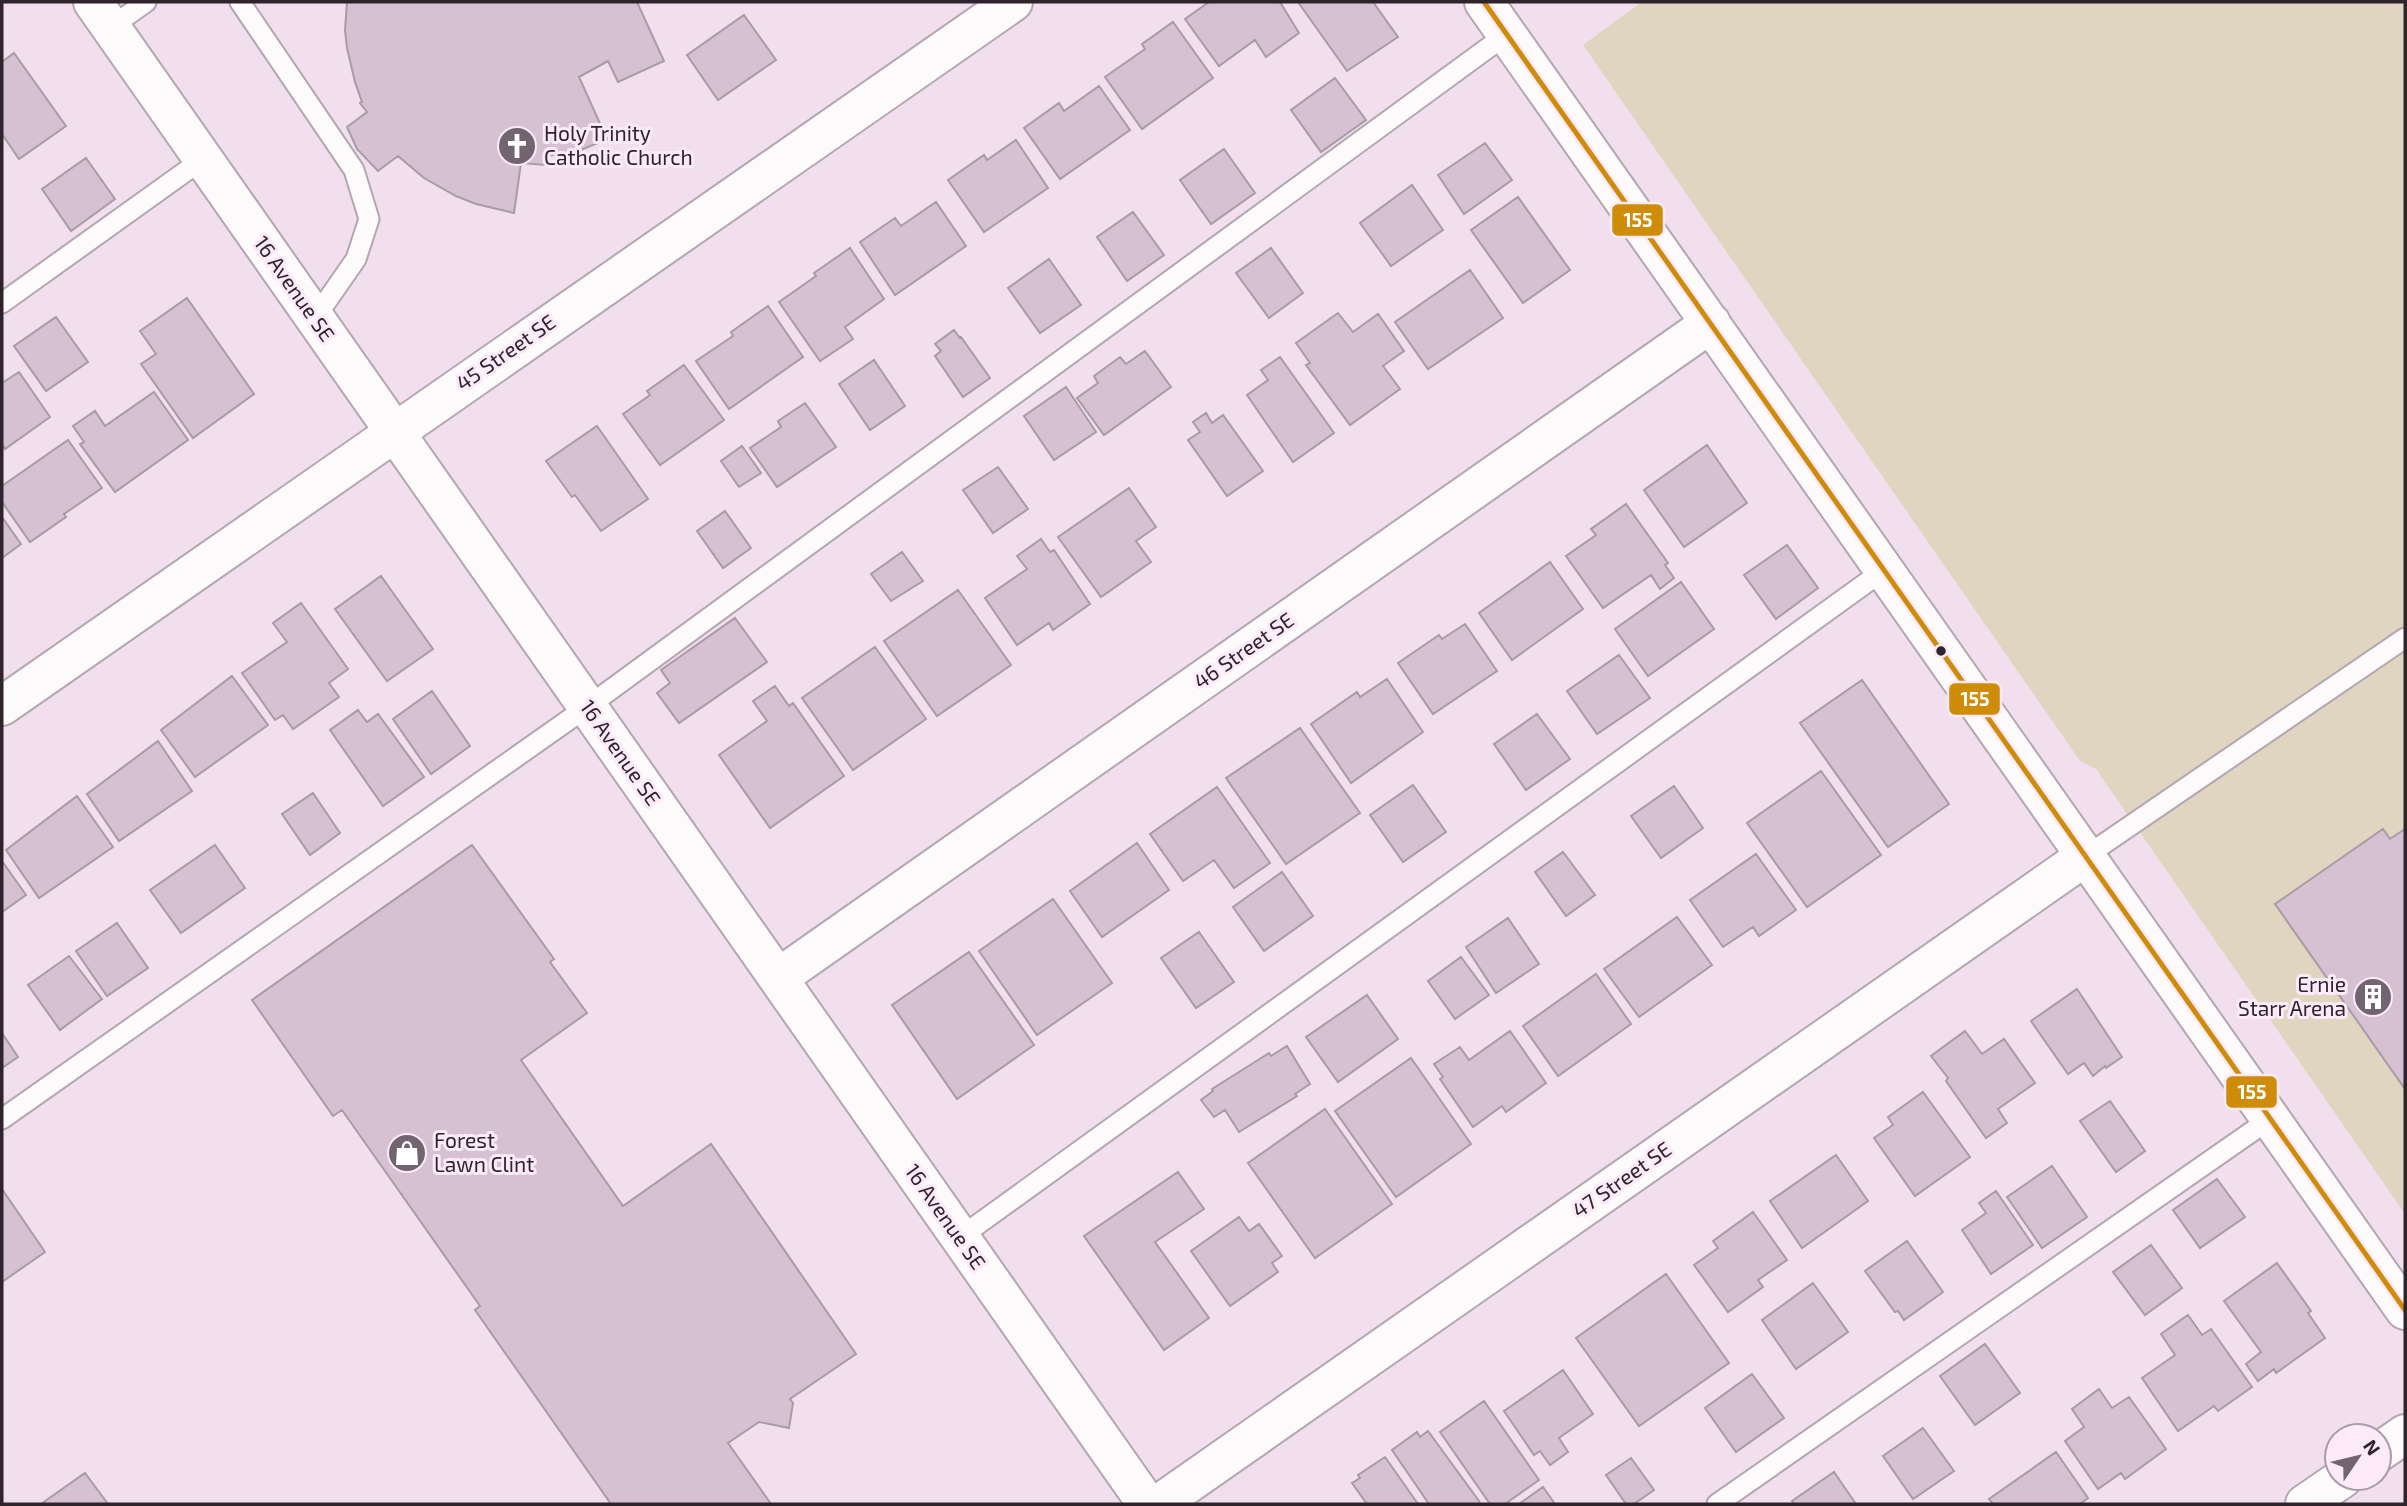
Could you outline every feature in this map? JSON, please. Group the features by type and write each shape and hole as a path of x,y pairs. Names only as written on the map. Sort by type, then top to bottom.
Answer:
{"street":[{"name":"45 Street SE","path":"2,706 1013,2"},
{"path":"1484,2 2405,1310"},
{"name":"16 Avenue SE","path":"102,15 1147,1504"},
{"name":"46 Street SE","path":"778,978 1711,323"},
{"name":"47 Street SE","path":"1159,1504 2086,856"},
{"path":"2305,1504 2323,1492"}],"lane":[{"path":"102,15 146,2"},
{"path":"240,2 354,170 369,219 356,259 315,318"},
{"path":"2,1119 587,706 1507,34"},
{"path":"2,303 203,159"},
{"path":"959,1237 1884,569"},
{"path":"2086,856 2405,638"},
{"path":"1717,1504 2270,1119"}],"shaded area":[{"path":"1642,2 2405,2 2405,1214 2096,769 2080,761 1583,45"}],"building":[{"path":"347,2 637,2 664,61 618,82 608,61 579,77 607,139 581,150 546,156 546,165 521,163 514,213 456,196 424,178 398,156 378,171 357,149 347,127 367,112 360,103 362,102 347,48"},
{"path":"1209,2 1280,2 1299,33 1266,57 1255,40 1219,66 1185,19"},
{"path":"1298,2 1373,2 1398,37 1347,71"},
{"path":"744,15 776,60 718,100 687,55"},
{"path":"1173,22 1213,78 1142,129 1105,77 1145,49 1142,44"},
{"path":"14,53 66,126 19,159 2,134 2,62"},
{"path":"1335,78 1366,120 1321,152 1291,110"},
{"path":"1099,86 1130,130 1060,179 1024,128 1059,103 1064,111"},
{"path":"1016,140 1048,188 984,232 948,180 984,155 987,160"},
{"path":"1485,143 1512,180 1464,214 1438,175"},
{"path":"1224,149 1255,193 1211,224 1180,180"},
{"path":"86,158 115,199 71,231 42,189"},
{"path":"1412,185 1443,230 1391,266 1360,223"},
{"path":"1518,197 1570,270 1523,303 1471,230"},
{"path":"936,202 966,246 895,295 860,242 895,218 901,226"},
{"path":"1133,212 1164,255 1127,281 1097,237"},
{"path":"850,248 884,299 845,327 853,339 820,361 779,302"},
{"path":"1271,248 1303,293 1269,318 1236,273"},
{"path":"1049,259 1081,305 1040,333 1008,288"},
{"path":"1470,270 1503,318 1428,369 1395,322"},
{"path":"187,298 254,394 193,438 141,364 156,354 140,331"},
{"path":"768,306 803,357 729,409 696,361 733,336 731,332"},
{"path":"1338,313 1353,332 1378,314 1404,351 1383,366 1400,389 1350,425 1306,365 1310,363 1296,343"},
{"path":"56,317 88,362 46,391 14,346"},
{"path":"954,330 990,378 963,397 935,356 941,351 935,344"},
{"path":"1145,351 1171,387 1104,435 1077,398 1098,383 1094,376 1120,357 1126,364"},
{"path":"1280,357 1334,433 1293,462 1247,395 1268,380 1261,370"},
{"path":"874,360 905,406 870,430 839,384"},
{"path":"684,365 724,420 660,465 623,414 650,395 647,391"},
{"path":"19,372 50,417 5,449 2,444 2,383"},
{"path":"1066,387 1096,432 1054,460 1024,416"},
{"path":"154,392 188,440 115,492 80,444 84,442 73,426 95,411 105,426"},
{"path":"805,403 836,447 777,487 750,448 781,427 778,421"},
{"path":"1206,413 1212,423 1223,415 1263,471 1227,496 1188,440 1200,432 1193,422"},
{"path":"597,426 648,499 601,531 546,461"},
{"path":"68,440 102,488 30,542 2,502 2,486"},
{"path":"1707,445 1747,503 1684,547 1644,490"},
{"path":"742,446 761,473 739,487 721,461"},
{"path":"998,467 1028,509 993,533 963,490"},
{"path":"1129,488 1156,527 1136,541 1151,562 1101,597 1058,537"},
{"path":"1626,504 1668,563 1665,565 1674,578 1660,589 1651,575 1603,608 1566,556 1596,535 1591,529"},
{"path":"725,511 751,548 723,568 697,531"},
{"path":"2,517 21,544 2,558"},
{"path":"1041,539 1050,552 1054,550 1090,604 1053,630 1049,623 1017,645 985,598 1027,569 1017,556"},
{"path":"1787,545 1818,588 1776,619 1744,575"},
{"path":"902,552 923,581 891,601 871,574"},
{"path":"1550,562 1583,609 1512,660 1479,613"},
{"path":"381,576 433,649 387,681 335,609"},
{"path":"1681,582 1714,629 1648,676 1615,629"},
{"path":"958,590 1011,665 937,716 884,641"},
{"path":"301,603 348,669 329,683 339,697 293,729 283,715 275,720 242,673 287,642 273,623"},
{"path":"735,618 767,662 679,723 657,693 670,683 661,670"},
{"path":"1465,624 1497,671 1433,714 1398,663 1439,635 1442,639"},
{"path":"875,647 926,719 853,770 802,698"},
{"path":"1619,655 1650,698 1597,734 1567,691"},
{"path":"232,676 268,725 195,777 161,730"},
{"path":"1387,679 1423,732 1351,783 1311,724 1357,692 1360,697"},
{"path":"1862,680 1949,804 1888,847 1800,723"},
{"path":"775,686 789,706 793,703 844,776 770,828 719,755 767,721 753,701"},
{"path":"432,691 470,746 431,774 393,719"},
{"path":"358,710 367,722 378,714 424,777 383,806 330,730"},
{"path":"1537,714 1570,759 1526,790 1494,744"},
{"path":"1300,728 1360,813 1286,864 1226,778"},
{"path":"158,741 192,791 119,841 87,794"},
{"path":"1821,771 1881,855 1807,907 1747,823"},
{"path":"1413,785 1446,832 1403,862 1370,815"},
{"path":"1674,786 1703,828 1661,858 1631,816"},
{"path":"1217,787 1270,863 1234,888 1214,860 1183,881 1150,834"},
{"path":"313,793 340,833 310,855 282,814"},
{"path":"77,796 113,847 39,898 6,850"},
{"name":"Ernie Starr Arena","path":"2383,829 2390,839 2405,829 2405,1089 2275,904"},
{"path":"1137,843 1169,890 1102,937 1070,891"},
{"path":"215,845 245,888 181,933 150,890"},
{"path":"472,845 554,959 550,962 587,1013 521,1060 623,1206 711,1144 856,1354 790,1399 793,1403 789,1428 759,1422 728,1443 771,1504 611,1504 475,1310 480,1306 342,1110 333,1116 252,1000"},
{"path":"1563,852 1595,895 1566,916 1535,872"},
{"path":"1756,854 1796,910 1759,936 1753,927 1723,947 1690,900"},
{"path":"2,861 26,895 2,912"},
{"path":"1282,872 1313,916 1264,951 1233,907"},
{"path":"1053,899 1112,983 1037,1035 979,951"},
{"path":"1677,917 1712,965 1639,1017 1604,969"},
{"path":"1508,918 1539,964 1496,993 1466,947"},
{"path":"117,923 148,968 107,996 76,951"},
{"path":"1199,932 1234,982 1196,1008 1161,958"},
{"path":"969,952 1034,1045 957,1099 892,1005"},
{"path":"69,956 102,999 60,1030 28,985"},
{"path":"1461,957 1489,995 1455,1019 1428,981"},
{"path":"1596,974 1631,1024 1558,1076 1523,1026"},
{"path":"2077,989 2122,1057 2093,1076 2084,1063 2068,1074 2031,1021"},
{"path":"1367,995 1398,1039 1338,1082 1306,1037"},
{"path":"1510,1031 1546,1083 1506,1112 1502,1106 1473,1127 1440,1079 1443,1077 1434,1064 1460,1047 1469,1060"},
{"path":"1965,1031 1982,1054 2004,1039 2035,1083 1998,1109 2007,1123 1986,1138 1931,1056"},
{"path":"2,1033 18,1057 2,1068"},
{"path":"1287,1046 1310,1084 1295,1094 1297,1096 1239,1132 1225,1110 1214,1117 1201,1100 1213,1091 1212,1089 1269,1053 1271,1056"},
{"path":"1411,1058 1471,1144 1396,1197 1335,1111"},
{"path":"1923,1092 1970,1157 1915,1196 1874,1138 1893,1125 1888,1117"},
{"path":"2110,1101 2145,1151 2116,1172 2080,1121"},
{"path":"1325,1109 1392,1204 1315,1258 1248,1163"},
{"path":"1836,1155 1868,1201 1802,1248 1770,1201"},
{"path":"2052,1166 2087,1217 2042,1248 2007,1197"},
{"path":"1178,1172 1204,1209 1155,1242 1209,1318 1164,1350 1084,1236"},
{"path":"2217,1179 2245,1217 2200,1248 2173,1210"},
{"path":"2,1189 45,1252 2,1282"},
{"path":"1996,1191 2033,1245 1991,1274 1962,1230 1986,1213 1979,1203"},
{"path":"1753,1212 1787,1260 1758,1280 1763,1287 1728,1312 1694,1265 1718,1248 1713,1241"},
{"path":"1239,1217 1249,1231 1259,1224 1282,1256 1272,1263 1278,1272 1230,1306 1191,1251"},
{"path":"1907,1241 1943,1292 1904,1320 1865,1271"},
{"path":"2151,1245 2182,1288 2145,1315 2113,1272"},
{"path":"2277,1263 2311,1311 2308,1313 2325,1338 2276,1373 2274,1369 2258,1381 2246,1364 2261,1352 2224,1301"},
{"path":"1666,1274 1729,1363 1639,1426 1576,1338"},
{"path":"1813,1283 1848,1332 1796,1369 1762,1320"},
{"path":"2188,1315 2202,1335 2211,1329 2252,1387 2218,1411 2214,1406 2178,1431 2142,1378 2175,1355 2161,1334"},
{"path":"1985,1344 2020,1393 1975,1425 1940,1376"},
{"path":"1563,1370 1593,1414 1559,1438 1568,1452 1550,1465 1540,1451 1534,1455 1504,1411"},
{"path":"1752,1374 1784,1418 1736,1452 1705,1408"},
{"path":"2099,1389 2112,1408 2129,1397 2166,1449 2125,1479 2121,1473 2098,1489 2065,1441 2084,1427 2072,1409"},
{"path":"1484,1401 1539,1480 1505,1504 1490,1504 1440,1432"},
{"path":"1923,1428 1954,1471 1913,1499 1883,1456"},
{"path":"1428,1431 1480,1504 1429,1504 1392,1450 1417,1432 1420,1437"},
{"path":"2056,1452 2088,1498 2080,1504 1993,1504 1989,1499"},
{"path":"1385,1457 1418,1504 1367,1504 1352,1483 1360,1478 1358,1475"},
{"path":"1631,1458 1654,1490 1634,1504 1626,1504 1606,1475"},
{"path":"1834,1472 1856,1504 1794,1504 1792,1501"},
{"path":"85,1473 108,1504 41,1504"},
{"path":"1543,1487 1555,1504 1519,1504"}],"transit line":[{"name":"155","path":"1484,2 2405,1310"}],"place":[{"name":"Holy Trinity Catholic Church","path":"517,146"},
{"name":"Ernie Starr Arena","path":"2373,997"},
{"name":"Forest Lawn Clint","path":"407,1153"}]}
